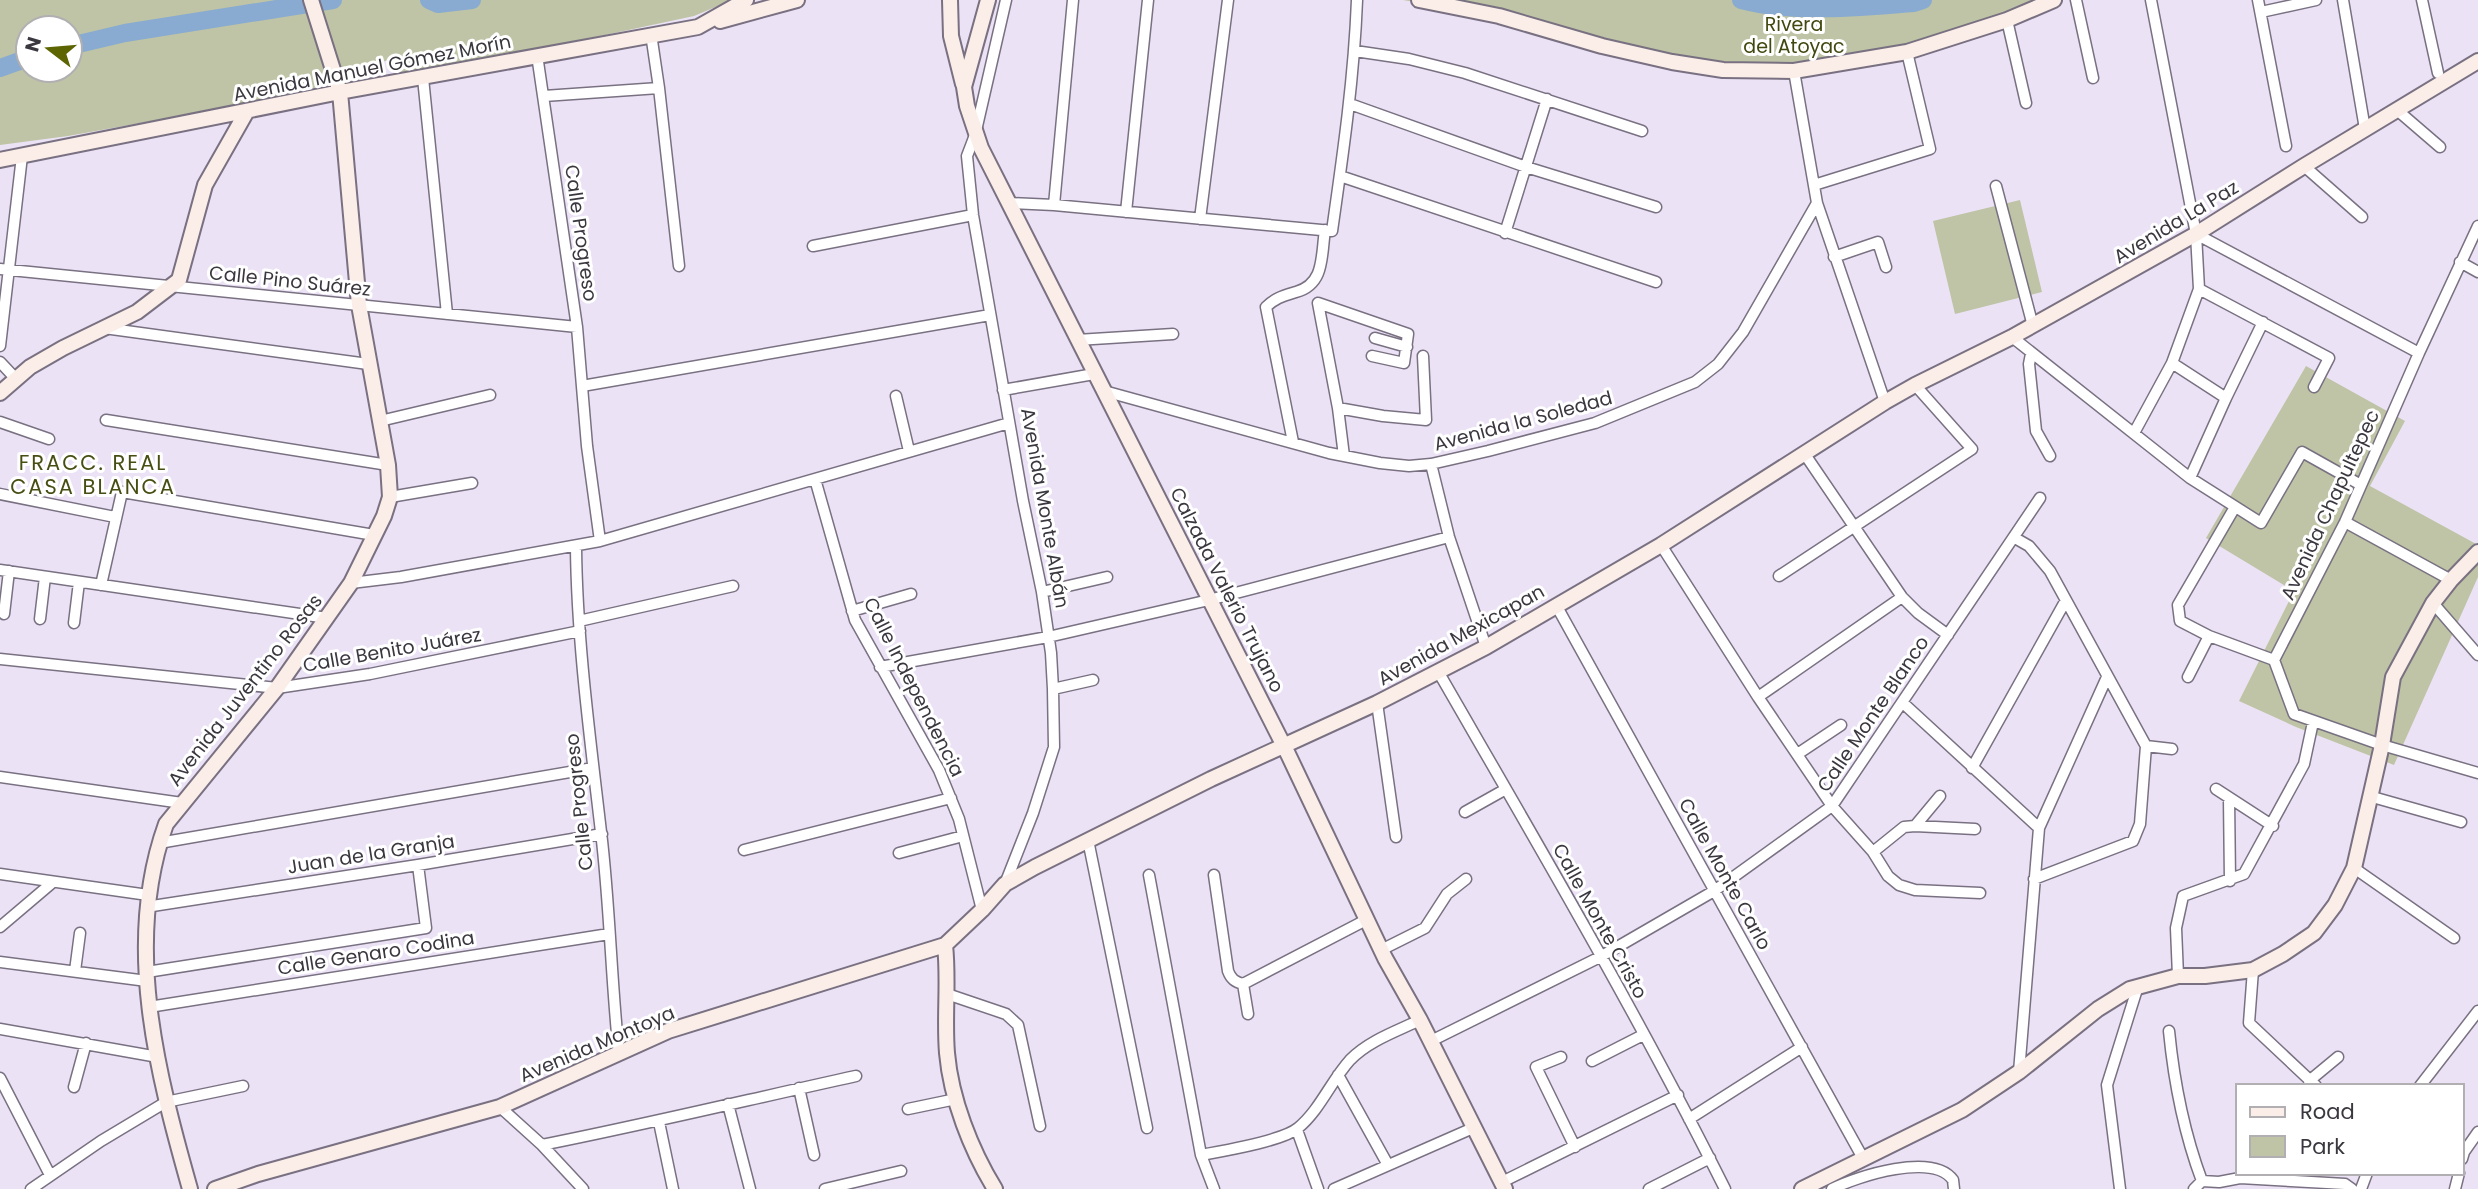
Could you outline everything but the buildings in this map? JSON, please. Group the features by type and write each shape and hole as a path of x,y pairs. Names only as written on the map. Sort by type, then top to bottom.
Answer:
{"street":[{"name":"Avenida Juventino Rosas","path":"190,1189 166,1102 149,1007 147,901 159,844 166,824 277,688 351,583 384,516 390,497 388,465 359,305 338,87 311,0"},
{"name":"Avenida Manuel Gómez Morín","path":"0,160 247,111 338,87 423,78 698,27 746,0"},
{"path":"698,27 797,0"},
{"path":"950,0 951,36 964,87"},
{"name":"Calzada Valerio Trujano","path":"988,0 964,87 975,135 1284,746 1381,950 1431,1041 1503,1186"},
{"name":"Avenida Monte Albán","path":"1005,884 1054,747 1053,689 1042,592 990,315 973,215 967,156 975,135 1006,0"},
{"path":"1054,205 1073,0"},
{"path":"1126,212 1148,0"},
{"path":"1199,219 1228,0"},
{"path":"1293,442 1266,307 1275,298 1304,290 1314,283 1318,275 1340,176 1350,104 1357,0"},
{"path":"1419,0 1499,16 1602,46 1672,62 1723,69 1794,71 1907,52 2007,20 2054,0"},
{"path":"2076,0 2092,78"},
{"path":"2134,433 2172,363 2199,289 2196,234 2151,0"},
{"path":"2258,0 2286,146"},
{"path":"2261,12 2316,0"},
{"path":"2343,0 2365,129"},
{"path":"2423,0 2438,73"},
{"path":"2007,20 2026,103"},
{"path":"650,34 659,88 678,266"},
{"path":"1355,51 1409,59 1465,73 1642,131"},
{"path":"1815,185 1930,149 1907,52"},
{"name":"Calle Progreso","path":"537,55 577,327 587,446 600,541"},
{"name":"Avenida La Paz","path":"1885,402 2033,326 2196,234 2478,61"},
{"path":"1794,71 1817,203 1885,402"},
{"path":"423,78 447,314"},
{"path":"544,96 659,88"},
{"path":"1505,233 1546,99"},
{"path":"1350,104 1526,167 1656,207"},
{"path":"2397,110 2440,147"},
{"path":"0,393 30,367 137,312 179,279 205,185 247,111"},
{"path":"0,346 5,269 22,156"},
{"path":"2304,166 2362,217"},
{"path":"1340,176 1656,282"},
{"path":"1996,186 2033,326"},
{"path":"1008,203 1329,231"},
{"name":"Avenida la Soledad","path":"1103,391 1344,456 1399,465 1431,464 1595,423 1695,382 1718,364 1743,332 1817,203"},
{"path":"813,246 973,215"},
{"name":"Avenida Chapultepec","path":"2274,660 2345,522 2478,226"},
{"path":"2196,234 2419,353"},
{"path":"1834,257 1878,242 1886,267"},
{"path":"2460,262 2478,272"},
{"name":"Calle Pino Suárez","path":"5,269 577,327"},
{"path":"2199,289 2329,358 2314,387"},
{"path":"1344,456 1338,408 1318,303 1408,334 1404,363 1372,356"},
{"path":"582,386 990,315"},
{"path":"2190,478 2225,398 2263,322"},
{"path":"104,328 368,364"},
{"path":"1077,340 1173,334"},
{"path":"2012,337 2190,478 2261,523 2302,453 2361,485"},
{"path":"1375,338 1407,347"},
{"path":"2031,354 2029,364 2036,431 2050,456"},
{"path":"1338,408 1383,416 1426,419 1423,356"},
{"path":"0,362 16,379"},
{"path":"2172,363 2225,398"},
{"path":"1003,390 1094,374"},
{"path":"1779,576 1972,449 1915,385"},
{"path":"380,421 490,396"},
{"path":"896,396 909,451"},
{"name":"Avenida Mexicapan","path":"1005,884 1211,779 1439,673 1661,545 1885,402"},
{"path":"106,420 388,465"},
{"path":"0,422 49,439"},
{"path":"351,583 576,547 1009,423"},
{"path":"1804,453 1902,597 1918,613 1948,635"},
{"path":"1431,464 1449,537 1486,647"},
{"name":"Calle Independencia","path":"815,479 852,611 880,667 939,770 963,836 982,910"},
{"path":"390,497 472,483"},
{"path":"101,585 122,492 374,535"},
{"path":"0,494 115,517"},
{"name":"Calle Monte Blanco","path":"1431,1041 1600,957 1714,891 1832,806 2040,498"},
{"path":"2235,508 2178,605 2180,621 2209,636 2274,660 2294,714 2313,723 2478,773"},
{"path":"2345,522 2451,580"},
{"path":"880,667 1048,637 1209,600 1449,537"},
{"path":"2015,538 2029,546 2050,571 2146,746 2140,824 2133,841 2034,879"},
{"path":"1661,545 1758,697 1799,753 1832,806 1873,852 1888,876 1899,885 1915,890 1980,893"},
{"name":"Calle Progreso","path":"576,547 579,626 602,834 619,1054"},
{"path":"1802,1189 1962,1110 2019,1072 2098,1009 2138,986 2178,976 2253,970 2314,933 2335,905 2354,868 2382,745 2393,677 2433,603 2478,552"},
{"path":"4,614 5,570 327,618"},
{"path":"40,619 45,577"},
{"path":"1042,592 1107,577"},
{"path":"74,623 79,582"},
{"name":"Calle Benito Juárez","path":"0,659 277,688 370,674 579,626 733,586"},
{"path":"852,611 911,594"},
{"path":"1758,697 1902,597"},
{"path":"1972,768 2066,600"},
{"path":"2433,603 2478,655"},
{"name":"Calle Monte Carlo","path":"1556,605 1864,1160"},
{"path":"2188,677 2209,636"},
{"name":"Calle Monte Cristo","path":"1439,673 1678,1095 1725,1189"},
{"path":"2019,1072 2039,828 2106,677"},
{"path":"1053,689 1093,680"},
{"path":"1377,703 1396,837"},
{"path":"1903,703 2039,828"},
{"path":"2178,976 2176,928 2183,896 2244,874 2273,826 2304,764 2313,723"},
{"path":"1799,753 1841,725"},
{"path":"2146,746 2172,749"},
{"path":"159,844 593,768"},
{"path":"0,777 182,803"},
{"path":"1465,812 1506,789"},
{"path":"2216,789 2273,826"},
{"path":"1915,826 1940,796"},
{"path":"2369,796 2460,822"},
{"path":"744,850 951,798"},
{"path":"2229,798 2230,881"},
{"path":"1873,852 1903,827 1975,829"},
{"name":"Juan de la Granja","path":"0,874 147,901 418,865 602,834"},
{"path":"899,853 963,836"},
{"path":"1088,840 1147,1128"},
{"path":"0,962 147,976 426,928 418,865"},
{"path":"2354,868 2454,939"},
{"path":"1149,874 1200,1155 1214,1189"},
{"path":"1214,875 1228,971 1236,982 1243,984 1366,920"},
{"path":"1381,950 1425,928 1447,894 1466,879"},
{"path":"0,927 53,882"},
{"path":"982,910 1005,884"},
{"name":"Avenida Montoya","path":"215,1189 258,1174 500,1107 668,1031 944,945 982,910"},
{"path":"75,971 80,933"},
{"name":"Calle Genaro Codina","path":"149,1007 609,933"},
{"path":"944,945 947,1054 956,1099 985,1174 995,1189"},
{"path":"2253,970 2249,1023 2312,1083 2338,1057"},
{"path":"1243,984 1248,1014"},
{"path":"2120,1189 2107,1085 2138,986"},
{"path":"947,994 1006,1014 1018,1025 1040,1126"},
{"path":"2422,1084 2478,1011"},
{"path":"1200,1155 1259,1143 1297,1130 1352,1058 1382,1038 1420,1020"},
{"path":"0,1029 158,1057"},
{"path":"2169,1031 2179,1098 2191,1152 2203,1181"},
{"path":"1592,1061 1643,1035"},
{"path":"74,1087 86,1043"},
{"path":"1689,1119 1802,1048"},
{"path":"1561,1057 1536,1067 1575,1147"},
{"path":"1338,1075 1388,1165"},
{"path":"542,1145 659,1122 856,1076"},
{"path":"0,1078 50,1175"},
{"path":"31,1189 166,1102 243,1086"},
{"path":"799,1088 814,1155"},
{"path":"1503,1186 1678,1095"},
{"path":"908,1109 956,1099"},
{"path":"728,1104 750,1189"},
{"path":"500,1107 542,1145 579,1188"},
{"path":"659,1122 673,1189"},
{"path":"1334,1189 1473,1128"},
{"path":"1297,1130 1318,1189"},
{"path":"2464,1152 2478,1132"},
{"path":"1649,1189 1710,1158"},
{"path":"1832,1189 1895,1168 1942,1171 1953,1180 1954,1189"},
{"path":"825,1189 901,1171"},
{"path":"2194,1189 2203,1181 2219,1182 2240,1178 2343,1184 2352,1189"}],"green space":[{"path":"0,0 732,0 694,16 497,58 402,74 390,60 355,67 354,75 286,97 68,136 0,145"},
{"name":"Rivera del Atoyac","path":"1403,0 2054,0 1907,52 1794,71 1672,62 1499,16"},
{"path":"2020,200 2042,292 1955,314 1933,221"},
{"path":"2306,366 2405,421 2370,486 2478,545 2478,577 2394,765 2296,727 2239,701 2294,591 2206,538"}],"waterway":[{"path":"84,43 125,33 333,0"},
{"path":"429,0 438,4 472,0"},
{"path":"1741,0 1805,8 1871,6 1923,0"},
{"path":"0,68 14,63"}],"district":[{"name":"FRACC. REAL CASA BLANCA","path":"93,474"}]}
